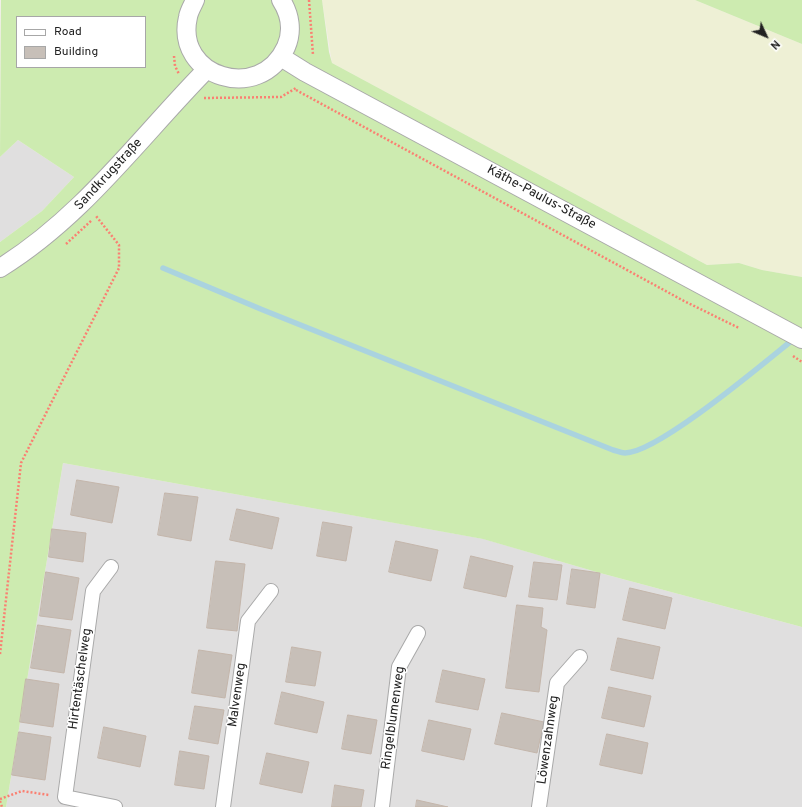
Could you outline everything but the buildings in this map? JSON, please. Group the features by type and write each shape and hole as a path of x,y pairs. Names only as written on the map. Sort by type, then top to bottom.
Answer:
{"street":[{"path":"195,0 188,17 187,34 192,51 207,69 217,75 233,79 251,78 263,73 273,66 281,57 288,41 290,24 286,9 281,0"},
{"name":"Käthe-Paulus-Straße","path":"281,57 305,72 783,327 802,339"},
{"name":"Sandkrugstraße","path":"0,268 42,240 77,209 207,69"},
{"name":"Hirtentäschelweg","path":"65,797 93,591 111,567"},
{"name":"Malvenweg","path":"223,807 248,621 270,591"},
{"name":"Ringelblumenweg","path":"382,807 399,667 418,633"},
{"name":"Löwenzahnweg","path":"539,807 557,683 580,656"},
{"path":"65,797 114,807"}],"path":[{"path":"296,90 684,300 741,328"},
{"path":"0,654 21,463 119,268 119,246 96,216"},
{"path":"798,359 802,362"},
{"path":"2,807 0,800 22,791 65,797"}],"shaded area":[{"path":"18,140 74,177 42,211 0,242 0,157"},
{"path":"63,463 484,539 600,573 802,627 802,807 6,807"}],"green space":[{"path":"1,0 322,0 329,52 332,63 707,265 739,263 762,270 802,277 802,627 600,573 483,539 63,463 6,807 0,807 0,242 42,211 74,177 18,140 0,157"},
{"path":"322,0 695,0 802,44 802,277 762,270 739,263 707,265 332,63"},
{"path":"695,0 802,0 802,44"}],"waterway":[{"path":"163,268 263,310 613,450 624,453 641,449 685,423 737,385 795,338"}]}
